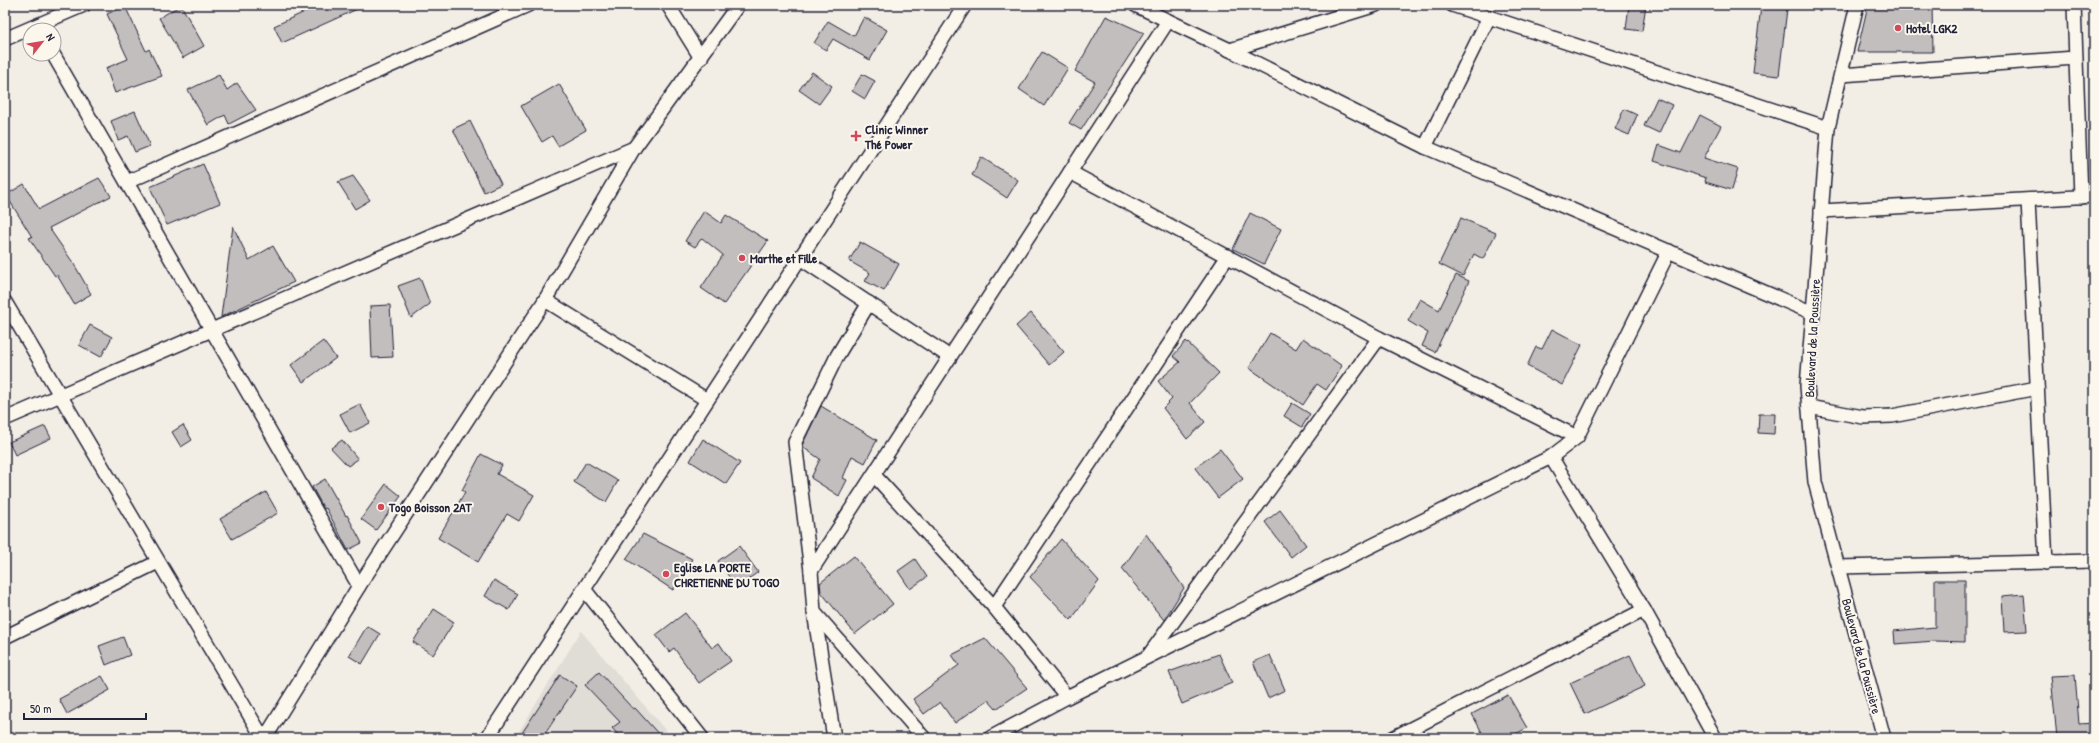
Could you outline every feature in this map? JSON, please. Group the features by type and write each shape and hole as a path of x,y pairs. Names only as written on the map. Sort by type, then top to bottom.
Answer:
{"street":[{"path":"50,22 84,5"},
{"path":"127,182 528,5"},
{"path":"668,5 701,58"},
{"path":"5,302 158,562 264,738 359,586 545,300 634,148 701,58 738,5"},
{"path":"487,738 965,5"},
{"path":"1135,5 1230,50 1425,147 1813,313"},
{"path":"1230,50 1376,5"},
{"path":"1452,5 1828,128"},
{"name":"Boulevard de la Poussière","path":"1857,5 1828,128 1807,386 1815,482 1884,738"},
{"path":"2074,5 2081,197"},
{"path":"1425,147 1489,17"},
{"path":"811,571 1168,21"},
{"path":"5,39 22,33"},
{"path":"1841,75 2075,58"},
{"path":"58,62 359,586"},
{"path":"5,419 634,148"},
{"path":"1070,172 1379,338 1576,436"},
{"path":"1821,211 2094,196"},
{"path":"2028,200 2046,563"},
{"path":"990,738 1067,697 1551,457 1576,436 1669,252"},
{"path":"994,607 1228,256"},
{"path":"800,258 950,357"},
{"path":"545,300 707,400"},
{"path":"834,738 814,612 811,571 795,442 837,356 869,303"},
{"path":"1147,658 1379,338"},
{"path":"1809,407 1863,417 1892,416 2037,388"},
{"path":"1551,457 1644,610 1715,738"},
{"path":"874,475 994,607 1067,697"},
{"path":"1838,567 2094,561"},
{"path":"5,637 158,562"},
{"path":"584,589 702,738"},
{"path":"1392,738 1644,610"},
{"path":"814,612 924,738"}],"shaded area":[{"path":"581,631 672,738 515,738"}],"building":[{"path":"181,5 204,46 183,58 159,18"},
{"path":"320,5 366,5 282,43 274,26"},
{"path":"1629,5 1646,5 1642,31 1626,29"},
{"name":"Hotel LGK2","path":"1868,5 1932,5 1933,52 1857,52"},
{"path":"125,6 146,51 149,49 162,76 115,93 106,68 128,59 107,14"},
{"path":"1761,6 1787,9 1779,76 1753,73"},
{"path":"1106,16 1144,33 1081,130 1069,123 1095,82 1075,71"},
{"path":"864,17 887,30 870,60 833,39 826,50 814,43 828,21 854,36"},
{"path":"1042,52 1068,68 1044,106 1019,89"},
{"path":"812,72 832,86 819,104 799,90"},
{"path":"862,74 875,81 865,99 852,91"},
{"path":"219,75 227,90 237,83 256,110 229,124 225,115 208,125 188,90"},
{"path":"559,84 586,130 558,146 552,136 542,142 521,106"},
{"path":"1657,98 1672,105 1659,133 1644,126"},
{"path":"1624,109 1637,115 1629,135 1615,129"},
{"path":"135,111 150,146 135,152 128,136 118,140 111,121"},
{"path":"1700,115 1721,126 1704,158 1738,169 1732,190 1705,182 1706,178 1654,161 1659,145 1681,153"},
{"path":"470,121 501,184 484,192 453,129"},
{"path":"981,157 1018,180 1007,198 972,175"},
{"path":"203,164 220,203 167,225 150,187"},
{"path":"353,176 370,200 355,209 338,182"},
{"path":"99,178 111,196 49,228 74,264 91,294 74,304 57,275 55,276 29,238 32,237 6,195 24,184 39,209"},
{"path":"704,211 721,223 726,215 768,241 724,304 701,288 723,255 702,238 695,247 685,241"},
{"path":"1250,213 1281,229 1264,264 1233,249"},
{"path":"1461,218 1496,233 1483,259 1474,254 1463,276 1439,264"},
{"path":"233,226 249,260 273,246 294,282 221,317"},
{"path":"860,242 899,264 884,291 865,281 870,273 849,261"},
{"path":"1456,275 1469,281 1435,352 1422,346 1428,333 1408,321 1420,299 1439,310"},
{"path":"420,278 430,304 411,318 398,286"},
{"path":"390,305 393,357 372,358 370,306"},
{"path":"1031,313 1064,352 1049,365 1016,326"},
{"path":"90,325 112,337 101,357 79,345"},
{"path":"1552,329 1582,345 1562,385 1527,366 1536,347 1542,349"},
{"path":"1270,333 1296,349 1303,338 1342,366 1326,390 1317,384 1303,405 1249,368"},
{"path":"323,341 336,358 303,382 291,365"},
{"path":"1186,341 1219,373 1190,403 1205,422 1187,439 1163,408 1172,399 1158,381 1180,362 1173,356"},
{"path":"1292,403 1310,414 1302,427 1284,416"},
{"path":"360,404 370,423 350,433 340,414"},
{"path":"821,406 877,440 865,463 852,456 843,478 847,480 839,496 811,478 820,459 804,448 803,443"},
{"path":"1759,414 1775,414 1774,434 1758,433"},
{"path":"183,425 192,440 181,447 172,432"},
{"path":"45,426 51,438 15,455 9,442"},
{"path":"703,439 740,463 726,484 690,461"},
{"path":"342,440 358,459 348,466 331,448"},
{"path":"1220,449 1243,479 1218,498 1195,468"},
{"path":"481,454 502,465 497,474 534,495 519,521 507,514 478,562 438,538 465,492 462,490"},
{"path":"586,462 618,481 606,502 574,482"},
{"path":"325,479 362,543 348,550 326,508 324,509 312,487"},
{"name":"Togo Boisson 2AT","path":"386,484 401,496 376,530 361,519"},
{"path":"266,492 278,513 232,539 220,519"},
{"path":"1280,510 1306,545 1291,557 1265,522"},
{"name":"Eglise LA PORTE CHRETIENNE DU TOGO","path":"643,534 692,559 673,590 626,559"},
{"path":"1146,534 1184,588 1164,620 1122,569"},
{"path":"1061,539 1099,581 1071,620 1030,577"},
{"path":"739,546 758,572 737,588 718,561"},
{"path":"854,556 893,604 855,634 821,592 820,583"},
{"path":"915,559 927,577 910,589 898,571"},
{"path":"494,580 518,594 509,610 485,596"},
{"path":"1935,580 1965,580 1965,642 1935,641 1895,644 1894,631 1935,627"},
{"path":"2024,594 2027,631 2004,632 2002,596"},
{"path":"434,609 454,622 433,655 413,642"},
{"path":"685,613 712,648 719,643 731,661 699,683 674,648 669,652 656,635"},
{"path":"367,626 380,634 362,664 349,656"},
{"path":"123,637 130,655 106,665 99,646"},
{"path":"985,638 1027,688 996,709 988,700 955,723 940,702 924,714 913,699 959,665 952,655"},
{"path":"1219,654 1232,683 1182,704 1169,672"},
{"path":"1270,655 1285,690 1268,698 1253,662"},
{"path":"1630,655 1645,686 1585,714 1570,683"},
{"path":"599,672 662,738 621,738 612,728 620,722 585,685"},
{"path":"560,675 577,686 542,738 529,738 522,733"},
{"path":"2075,675 2079,724 2094,723 2094,738 2057,738 2051,676"},
{"path":"102,676 110,690 67,714 59,699"},
{"path":"1508,695 1527,728 1508,738 1485,738 1472,714"}],"place":[{"name":"Hotel LGK2","path":"1898,28"},
{"name":"Clinic Winner Thé Power","path":"856,136"},
{"name":"Marthe et Fille","path":"742,258"},
{"name":"Togo Boisson 2AT","path":"381,507"},
{"name":"Eglise LA PORTE CHRETIENNE DU TOGO","path":"666,574"}]}
